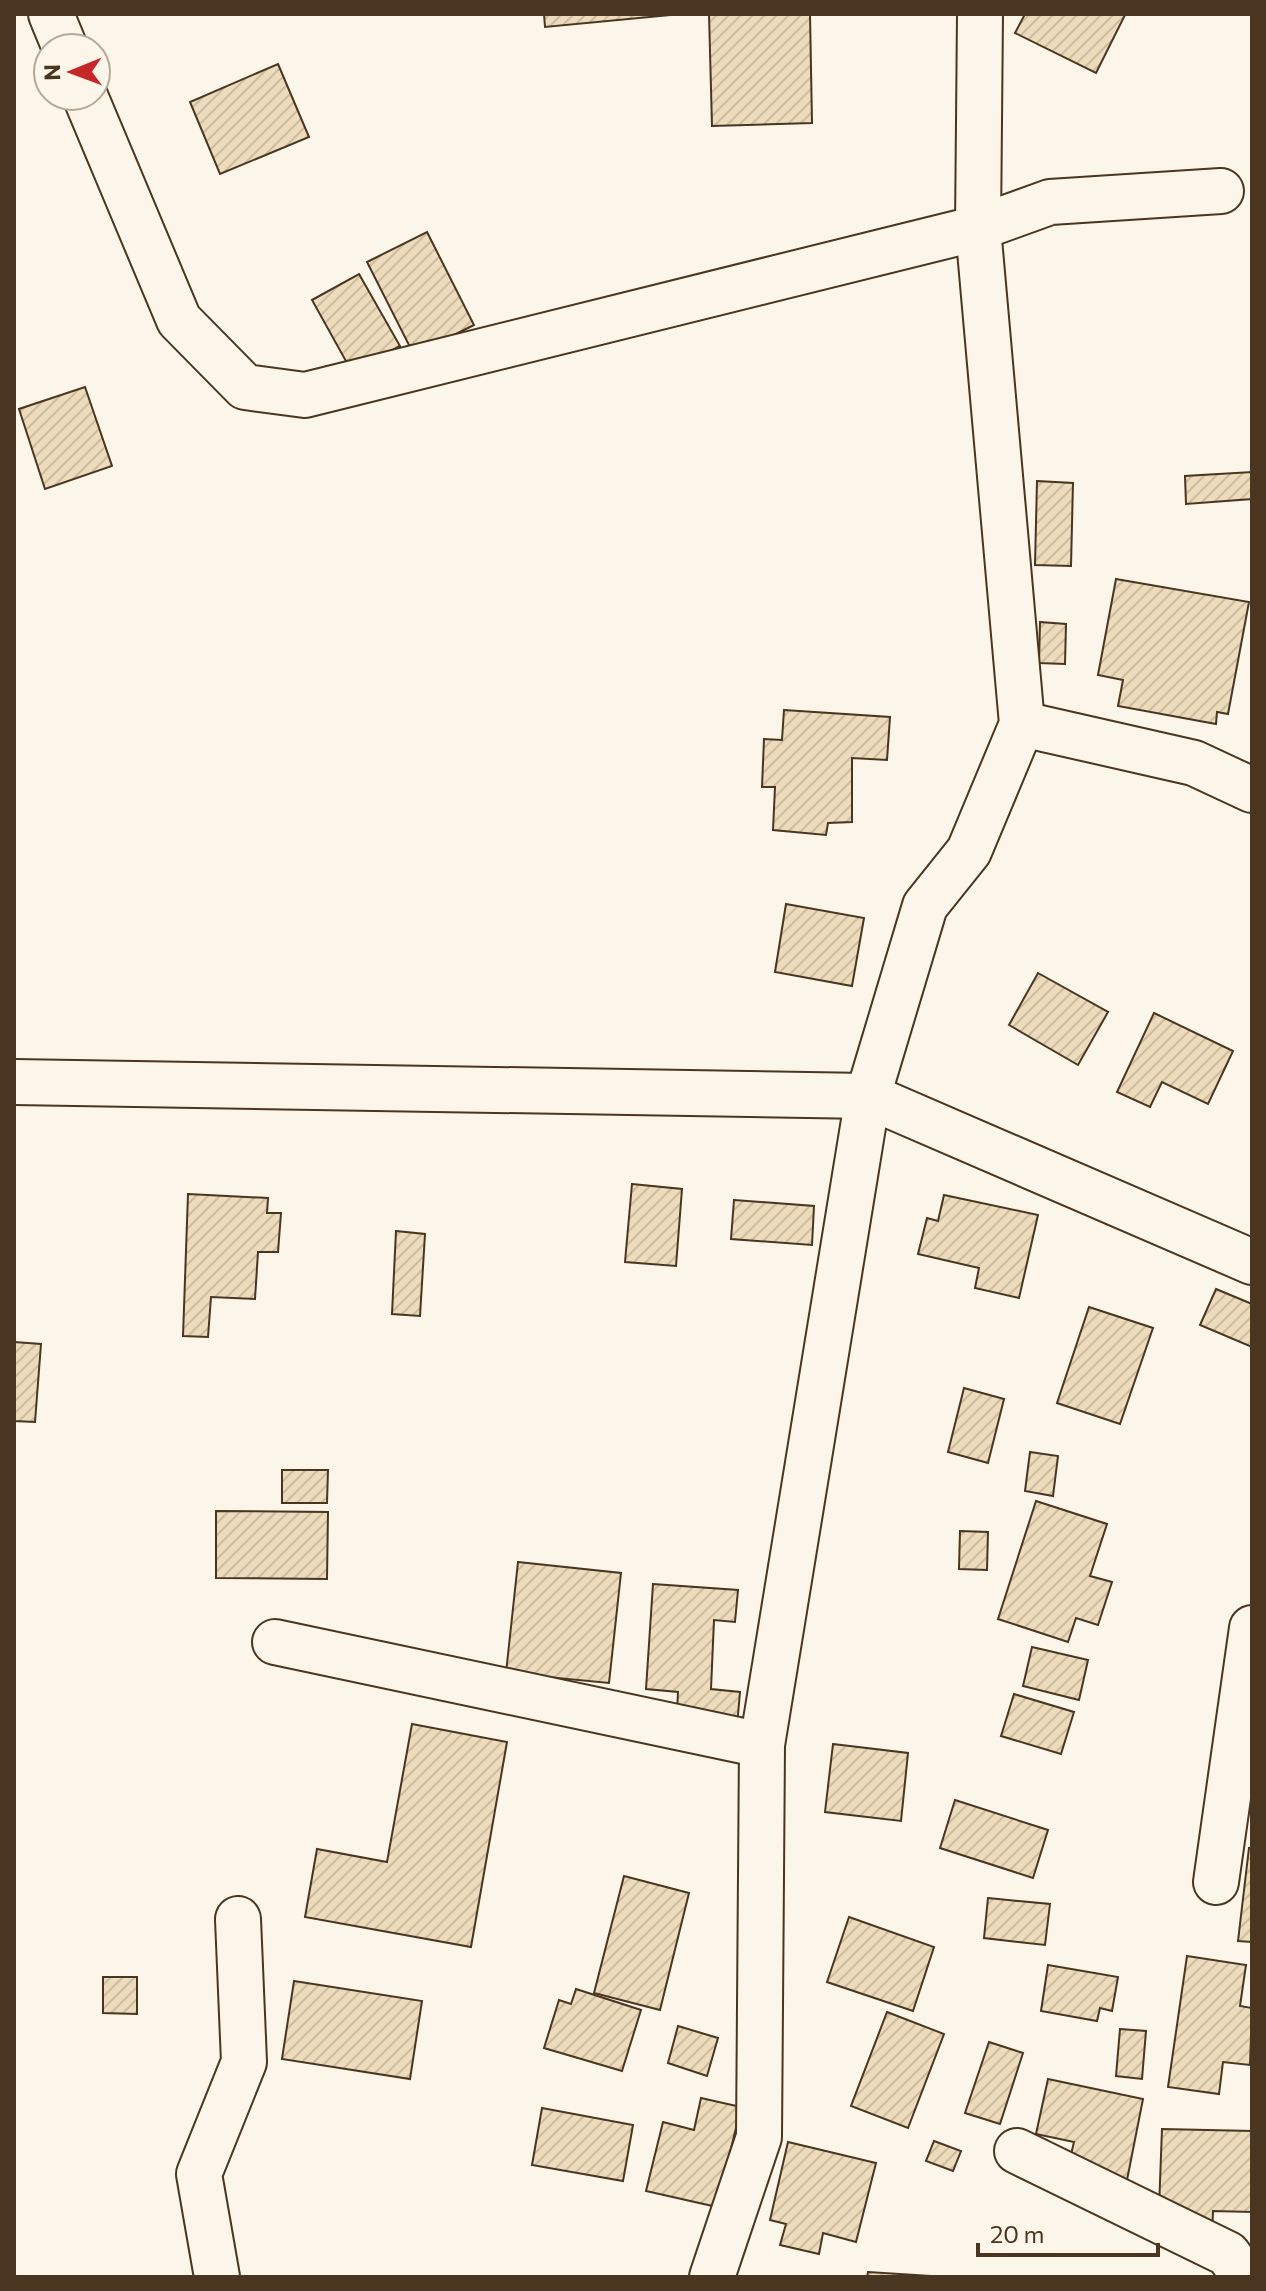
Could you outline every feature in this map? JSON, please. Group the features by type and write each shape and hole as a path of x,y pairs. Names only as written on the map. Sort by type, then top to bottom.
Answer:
{"street":[{"path":"712,2277 759,2137 762,1745 868,1096 925,906 969,851 1022,724 978,228 980,14"},
{"path":"92,112 179,320 245,387 305,395 978,228 1050,202 1221,191"},
{"path":"1022,724 1194,763 1252,790"},
{"path":"14,1082 868,1096 1252,1262"},
{"path":"1216,1882 1252,1628"},
{"path":"275,1642 762,1745"},
{"path":"217,2277 199,2174 244,2062 238,1919"},
{"path":"1017,2151 1228,2254 1244,2277"}],"building":[{"path":"544,14 681,14 545,27"},
{"path":"709,14 810,14 812,123 712,126"},
{"path":"1025,14 1125,15 1096,73 1015,33"},
{"path":"278,64 309,137 220,174 190,102"},
{"path":"427,232 474,325 414,355 367,262"},
{"path":"359,274 400,346 352,372 312,300"},
{"path":"85,387 112,466 45,489 19,409"},
{"path":"1252,472 1252,499 1186,504 1185,476"},
{"path":"1037,481 1073,483 1071,566 1035,565"},
{"path":"1116,579 1249,602 1228,714 1217,712 1216,724 1118,706 1123,680 1098,675"},
{"path":"1040,622 1066,624 1065,664 1039,663"},
{"path":"784,710 890,717 887,760 852,758 852,822 828,823 826,835 773,830 775,787 762,787 764,739 782,740"},
{"path":"786,904 864,918 852,986 775,972"},
{"path":"1038,973 1108,1012 1078,1065 1009,1025"},
{"path":"1154,1013 1233,1051 1208,1104 1162,1082 1150,1107 1117,1092"},
{"path":"632,1184 682,1189 676,1266 625,1262"},
{"path":"188,1194 268,1198 267,1213 281,1213 278,1252 258,1252 255,1299 211,1297 208,1337 183,1336"},
{"path":"944,1195 1038,1215 1019,1298 975,1288 979,1268 918,1254 927,1218 938,1221"},
{"path":"734,1200 814,1206 812,1245 731,1239"},
{"path":"396,1231 425,1234 420,1316 392,1314"},
{"path":"1216,1289 1252,1304 1252,1347 1200,1325"},
{"path":"1089,1307 1153,1328 1120,1424 1057,1403"},
{"path":"14,1342 41,1344 35,1422 14,1421"},
{"path":"964,1388 1004,1399 988,1463 948,1452"},
{"path":"1030,1452 1058,1456 1053,1496 1025,1491"},
{"path":"282,1470 328,1470 327,1503 282,1503"},
{"path":"1036,1501 1107,1524 1090,1576 1112,1582 1098,1625 1076,1618 1068,1642 998,1619"},
{"path":"216,1511 328,1512 327,1579 216,1578"},
{"path":"960,1531 988,1532 987,1570 959,1569"},
{"path":"518,1562 621,1573 609,1683 506,1673"},
{"path":"653,1584 738,1590 735,1622 714,1620 711,1689 740,1692 736,1737 676,1733 678,1692 646,1689"},
{"path":"1032,1647 1088,1660 1079,1700 1023,1686"},
{"path":"1014,1694 1074,1712 1061,1754 1001,1736"},
{"path":"412,1724 507,1742 471,1947 305,1917 317,1849 387,1862"},
{"path":"833,1744 908,1753 901,1821 825,1812"},
{"path":"955,1800 1048,1830 1033,1878 940,1848"},
{"path":"1249,1848 1252,1848 1252,1942 1238,1941"},
{"path":"624,1876 689,1893 660,2010 594,1993"},
{"path":"988,1898 1050,1904 1045,1945 984,1938"},
{"path":"849,1917 934,1947 913,2011 827,1982"},
{"path":"1187,1956 1246,1965 1240,2006 1252,2008 1250,2065 1223,2062 1219,2094 1168,2087"},
{"path":"1048,1965 1118,1977 1112,2011 1100,2008 1097,2021 1041,2011"},
{"path":"103,1977 137,1977 137,2014 103,2013"},
{"path":"294,1981 422,2001 410,2079 282,2059"},
{"path":"576,1989 641,2010 622,2071 544,2048 559,2000 571,2004"},
{"path":"887,2012 944,2034 908,2128 851,2106"},
{"path":"678,2026 718,2038 707,2076 668,2063"},
{"path":"1120,2029 1146,2031 1142,2079 1116,2076"},
{"path":"989,2042 1023,2053 1000,2124 965,2113"},
{"path":"1048,2079 1143,2099 1127,2180 1068,2167 1074,2142 1036,2134"},
{"path":"701,2098 741,2107 717,2207 646,2191 663,2122 694,2130"},
{"path":"542,2108 633,2125 623,2181 532,2165"},
{"path":"1162,2129 1252,2131 1252,2212 1213,2211 1212,2237 1158,2235"},
{"path":"934,2141 961,2151 953,2171 926,2161"},
{"path":"788,2142 876,2163 856,2242 823,2233 819,2254 780,2245 786,2224 770,2220"},
{"path":"868,2272 931,2276 867,2277"}]}
